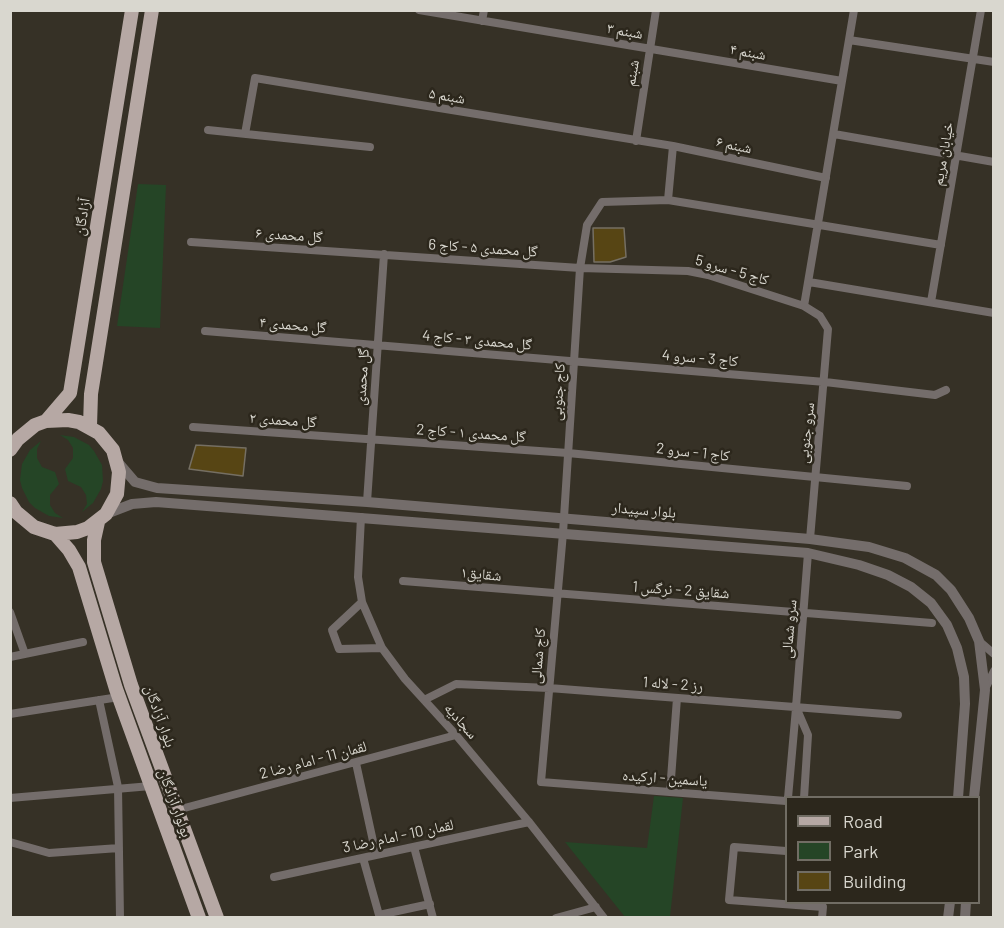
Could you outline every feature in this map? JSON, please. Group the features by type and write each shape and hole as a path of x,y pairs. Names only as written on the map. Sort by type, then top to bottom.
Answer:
{"main road":[{"name":"آزادگان","path":"10,450 26,431 46,421 70,393 132,10"},
{"path":"90,426 91,394 152,10"},
{"path":"46,421 68,420 90,426 107,441 117,461"},
{"name":"بلوار آزادگان","path":"117,461 119,483 112,505 102,518 94,540 94,562 131,685 217,918"},
{"path":"10,503 16,512 34,527 55,534 77,532 102,518"},
{"name":"بولوار آزادگان","path":"55,534 69,550 78,567 119,697 199,918"}],"street":[{"name":"شبنم ۳","path":"419,10 649,49"},
{"path":"482,21 484,10"},
{"name":"شبنم","path":"636,141 656,10"},
{"path":"804,306 854,10"},
{"name":"خیابان مریم","path":"931,302 981,10"},
{"path":"849,40 993,62"},
{"name":"شبنم ۴","path":"649,49 842,81"},
{"name":"شبنم ۵","path":"245,134 255,78 636,141"},
{"path":"208,130 370,147"},
{"path":"834,134 993,162"},
{"name":"شبنم ۶","path":"636,141 673,146 826,178"},
{"path":"673,146 668,200 941,245"},
{"name":"کاج جنوبی","path":"562,533 580,268 587,225 602,202 668,200"},
{"name":"گل محمدی ۶","path":"191,242 384,254"},
{"name":"گل محمدی ۵ - کاج 6","path":"384,254 580,268"},
{"name":"گل محمدی","path":"367,502 384,254"},
{"name":"کاج 5 - سرو 5","path":"580,268 688,271 708,274 804,306 820,316 828,329"},
{"path":"809,282 993,313"},
{"name":"سرو جنوبی","path":"810,539 828,329"},
{"name":"گل محمدی ۴","path":"205,331 378,345"},
{"name":"گل محمدی ۳ - کاج 4","path":"378,345 574,362"},
{"name":"کاج 3 - سرو 4","path":"574,362 825,382 935,395 946,390"},
{"name":"گل محمدی ۲","path":"193,427 371,440"},
{"name":"گل محمدی ۱ - کاج 2","path":"371,440 568,453"},
{"name":"کاج 1 - سرو 2","path":"568,453 907,486"},
{"name":"بلوار سپیدار","path":"117,461 135,482 157,488 367,502 810,539 868,547 905,558 936,575 951,590 969,618 979,641 985,690 974,796"},
{"name":"بلوار سپیدار","path":"102,518 132,504 156,502 808,553 888,574 911,587 931,603 947,625 957,648 964,677 965,704 958,796"},
{"name":"سجادیه","path":"361,517 358,577 362,602 382,648 405,679 456,735 529,822 604,918"},
{"name":"کاج شمالی","path":"541,782 562,533"},
{"name":"سرو شمالی","path":"787,796 808,553"},
{"name":"شقایق۱","path":"403,581 557,594"},
{"name":"شقایق 2 - نرگس 1","path":"557,594 932,623"},
{"path":"362,602 332,630 339,649 382,648"},
{"path":"10,612 25,654"},
{"path":"979,641 993,654"},
{"path":"10,657 83,642"},
{"path":"985,690 993,671"},
{"name":"رز 2 - لاله 1","path":"424,700 456,684 549,688 898,715"},
{"path":"10,714 119,697"},
{"path":"670,792 677,698"},
{"path":"99,700 118,787 120,918"},
{"name":"سرو شمالی","path":"796,707 808,735 804,796"},
{"name":"لقمان 11 - امام رضا 2","path":"177,810 456,735"},
{"path":"356,763 376,855"},
{"name":"یاسمین - ارکیده","path":"541,782 785,799"},
{"path":"10,798 118,787 151,786"},
{"name":"لقمان 10 - امام رضا 3","path":"274,877 529,822"},
{"path":"10,842 49,853 119,848"},
{"path":"414,847 433,918"},
{"path":"785,851 734,847 729,900 785,903"},
{"path":"363,858 379,915 430,904"},
{"path":"796,904 823,908 822,918"},
{"path":"556,918 596,907"}],"green space":[{"path":"138,184 166,185 160,328 117,326"},
{"path":"60,435 74,437 89,445 102,465 101,489 93,503 82,512 87,504 86,495 81,487 68,481 65,469 73,458 73,448 68,440"},
{"path":"41,441 37,449 37,458 42,467 55,472 59,484 50,495 50,505 55,513 63,518 49,516 35,508 22,488 20,480 22,464 30,450"},
{"path":"654,796 683,798 670,917 625,917 565,842 647,848"}],"building":[{"path":"593,228 624,228 626,257 610,262 594,262"},
{"path":"196,445 246,448 243,476 189,469"}]}
